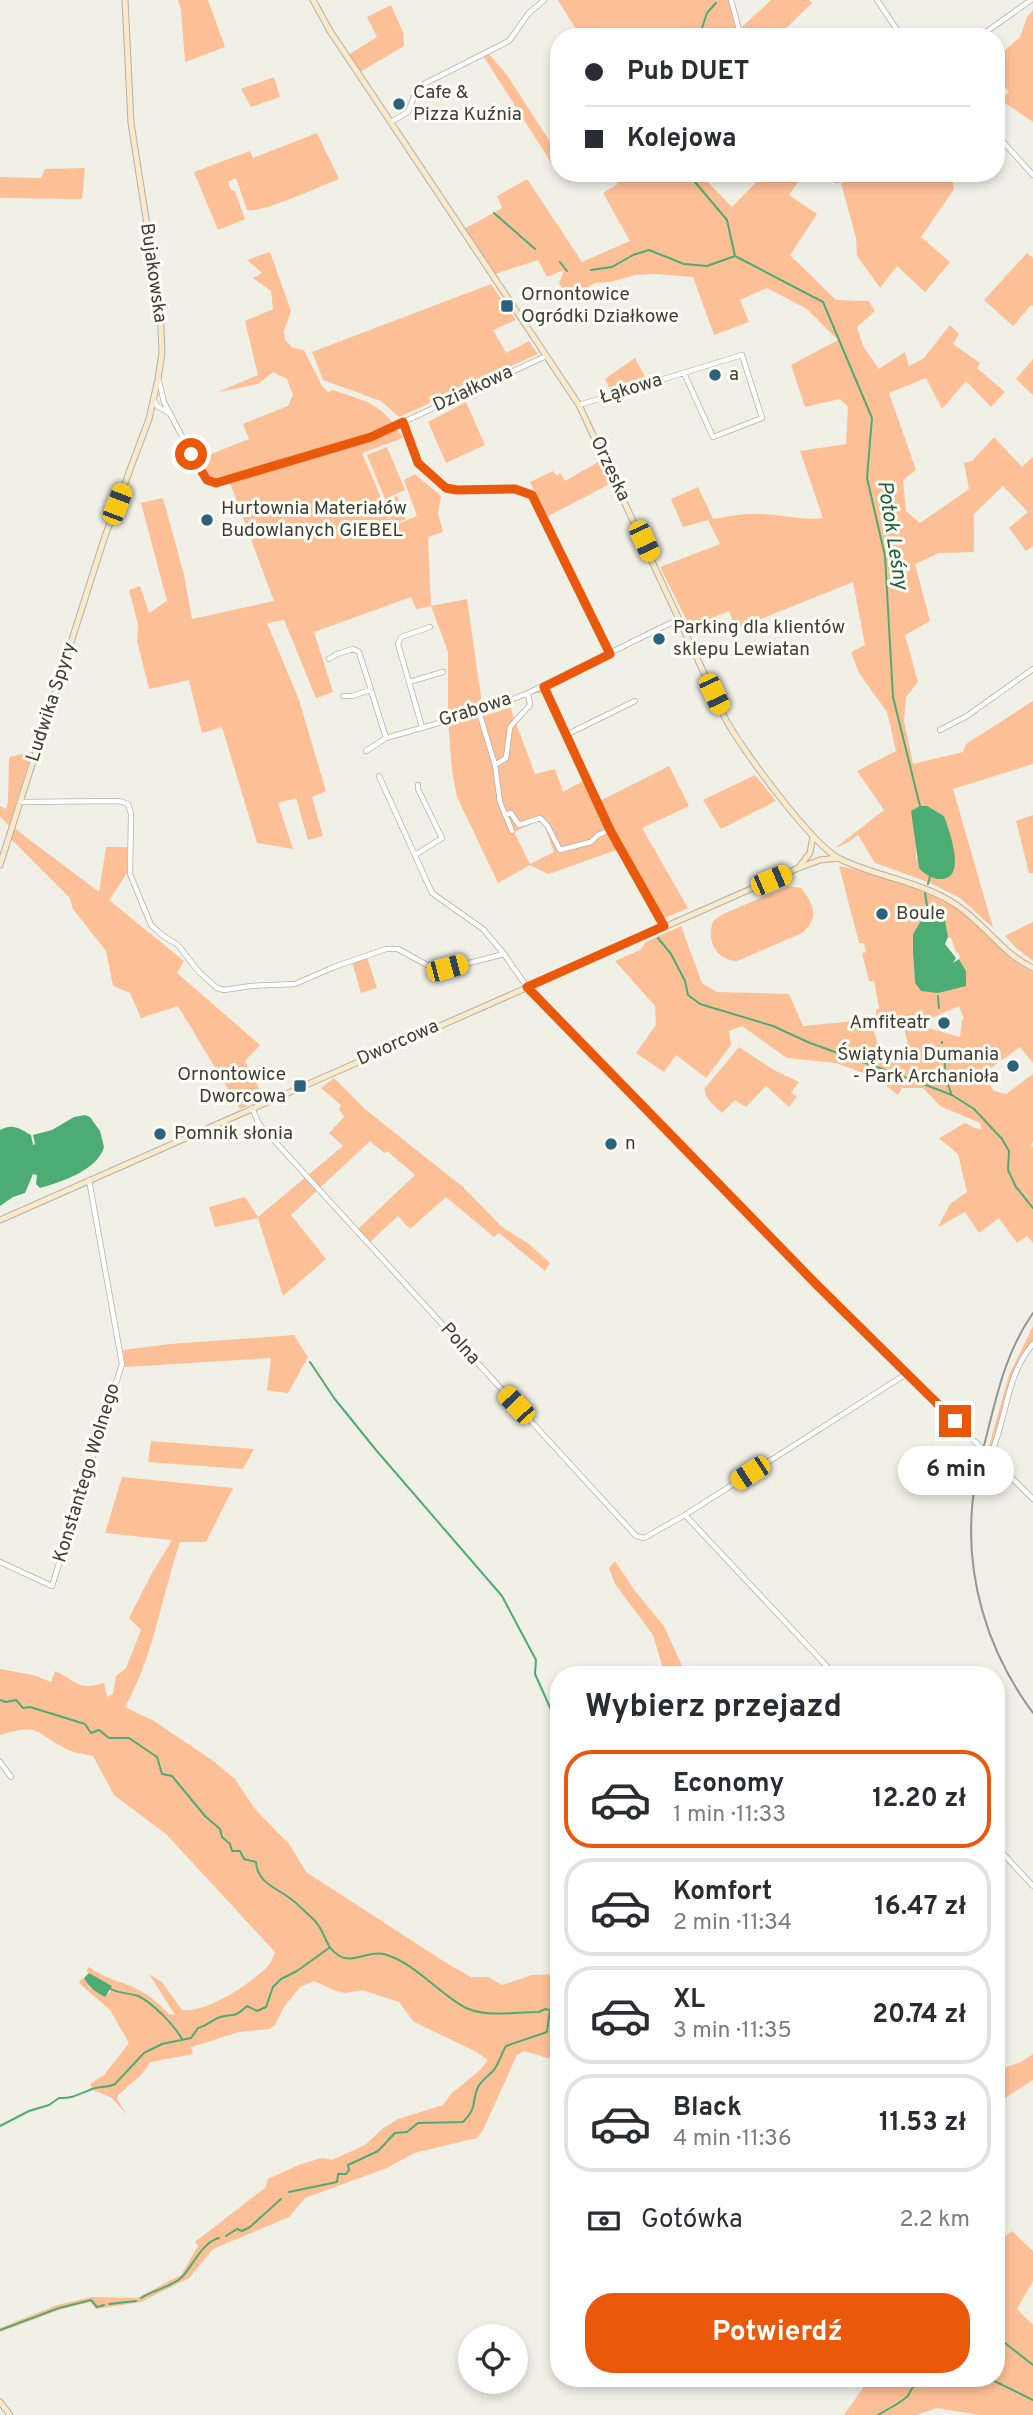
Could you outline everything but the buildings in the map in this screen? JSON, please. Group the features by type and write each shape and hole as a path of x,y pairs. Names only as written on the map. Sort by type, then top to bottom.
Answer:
{"street":[{"name":"Bujakowska","path":"104,538 151,413 162,353 160,308 131,123 125,0"},
{"name":"Orzeska","path":"313,0 330,31 579,405 734,735 825,848 839,858 937,893 968,912 1009,953 1033,968"},
{"path":"391,122 408,112 416,91 422,85 509,41 528,13 544,0"},
{"path":"731,0 739,28"},
{"path":"877,0 896,28"},
{"path":"992,28 1031,0"},
{"path":"1005,144 1033,175"},
{"name":"Łąkowa","path":"579,405 742,355 762,418 713,437 684,373"},
{"name":"Działkowa","path":"158,379 164,402 200,471 207,480 216,483 364,439 546,356"},
{"path":"154,401 164,402"},
{"path":"154,401 161,409 170,413"},
{"path":"151,413 161,409"},
{"path":"403,422 418,463 446,488 515,489 532,495 610,654"},
{"name":"Ludwika Spyry","path":"0,865 104,538"},
{"name":"Grabowa","path":"366,751 386,738 479,712 544,687 679,619"},
{"name":"Grabowa","path":"422,727 398,640 430,627"},
{"path":"329,659 353,649 359,652 386,738"},
{"path":"940,730 967,716 1033,670"},
{"path":"410,682 443,672"},
{"path":"544,687 610,830 664,926"},
{"path":"342,696 371,690"},
{"name":"Grabowa","path":"495,765 506,758 510,727 530,705 528,693"},
{"path":"566,736 635,701"},
{"path":"479,712 495,765 505,815 512,831"},
{"path":"379,776 432,893 483,929 527,987 906,1374 1033,1499"},
{"path":"415,855 442,838 418,785"},
{"path":"20,802 127,802 131,814 130,874 151,925 178,946 199,972 217,988 224,990 295,984 386,949 398,949 439,971 504,954"},
{"path":"505,815 511,813 520,825 540,818 550,830 560,850 591,842 598,835 610,830"},
{"path":"813,835 813,860 819,860 825,848"},
{"path":"811,852 825,848"},
{"name":"Dworcowa","path":"796,869 811,852"},
{"name":"Dworcowa","path":"0,1220 796,869 819,860 839,858"},
{"name":"Polna","path":"252,1108 259,1124 636,1536 644,1538 684,1515 906,1374"},
{"name":"Konstantego Wolnego","path":"0,1562 52,1586 122,1364 89,1180"},
{"path":"990,1456 1014,1377 1023,1357 1033,1344"},
{"path":"684,1515 827,1666"},
{"path":"0,1762 11,1777"},
{"path":"1005,1856 1033,1886"},
{"path":"0,2402 10,2415"}],"shaded area":[{"path":"178,0 208,0 225,47 185,62"},
{"path":"558,0 730,0 736,28 575,28"},
{"path":"771,0 809,0 812,3 786,28 741,28"},
{"path":"391,5 403,32 404,46 360,72 348,55 377,37 367,17"},
{"path":"1033,10 1033,122 1005,103 1009,91 1005,87 1005,50 1020,37 1027,17"},
{"path":"489,54 507,75 550,142 550,161 484,57"},
{"path":"274,77 280,97 251,107 241,89"},
{"path":"317,133 339,179 279,203 247,210 236,178 228,182 231,190 235,191 245,219 218,230 194,172 250,151 253,158"},
{"path":"85,168 82,199 0,198 0,177 41,178 45,169"},
{"path":"527,179 582,262 630,241 603,193 618,184 617,182 708,182 732,207 756,182 798,182 789,195 817,214 790,255 836,300 869,301 875,311 857,327 863,346 879,369 905,352 909,366 923,359 950,325 959,334 953,344 980,363 977,368 1005,392 991,407 966,381 942,409 926,378 889,393 916,470 903,480 906,511 920,523 969,489 964,463 972,461 994,437 1022,467 1033,457 1033,546 1026,551 1009,528 1028,512 1003,486 974,514 974,552 939,553 915,564 930,621 905,635 918,682 906,697 904,721 913,764 963,752 966,744 1033,701 1033,764 953,789 993,928 960,898 928,882 875,863 858,835 835,848 884,810 857,771 896,751 887,712 859,673 851,652 865,645 853,582 736,629 729,611 690,627 660,567 720,544 708,520 683,527 671,499 698,487 713,519 751,514 823,518 800,451 846,444 848,407 840,399 805,407 791,365 838,340 807,309 767,288 740,300 749,322 714,335 693,277 636,275 595,283 568,299 559,283 564,270 547,277 538,260 495,274 464,229 502,208 497,196","holes":["931,810 944,816 916,860 916,838 911,811"]},
{"path":"953,182 954,189 921,237 950,262 925,292 897,266 880,288 857,256 856,238 841,183"},
{"path":"270,252 291,311 284,331 285,340 293,348 304,350 322,386 328,392 333,390 374,405 388,417 403,438 362,453 393,526 417,516 404,480 415,474 441,496 438,513 443,532 428,537 431,606 416,609 411,597 314,632 333,692 316,698 284,620 267,623 299,700 326,791 312,797 323,836 308,840 296,798 278,803 293,849 257,843 222,727 202,733 189,680 149,689 137,641 138,624 129,590 140,586 149,613 167,601 141,503 163,498 184,575 192,619 274,601 227,475 215,478 210,476 199,459 249,439 243,424 288,406 293,395 287,379 273,372 258,384 218,392 258,375 245,321 273,309 271,291 253,278 262,273 247,260"},
{"path":"1027,253 1033,258 1033,306 1031,305 1013,326 984,300"},
{"path":"491,284 516,320 493,330 506,353 529,341 538,354 399,417 381,401 323,380 312,352"},
{"path":"635,358 649,384 613,395 605,379"},
{"path":"1033,359 1033,395 1016,379"},
{"path":"466,402 485,445 446,463 428,422"},
{"path":"387,447 405,490 385,499 367,455"},
{"path":"600,461 610,484 548,516 530,482 553,471 557,476 560,473 565,481"},
{"path":"397,496 406,519 393,524 384,501"},
{"path":"467,599 483,711 491,714 510,707 535,774 555,769 563,792 583,781 542,693 529,694 543,687 548,690 600,801 669,766 689,806 642,828 688,908 656,922 617,850 548,874 530,865 498,883 457,797 448,720 448,652 431,606","holes":["542,819 554,852 530,864 514,832"]},
{"path":"32,752 9,826 0,816 0,806 6,809 8,802 9,757"},
{"path":"755,775 776,801 721,829 703,800"},
{"path":"927,806 944,816 950,832 955,864 953,872 947,878 933,878 919,868 911,811"},
{"path":"1033,815 1033,873 1029,873 1016,821"},
{"path":"14,828 99,892 106,847 127,847 127,873 109,900 184,961 177,973 260,1045 245,1061 264,1098 240,1109 178,1006 141,1018 130,993 113,986 106,951 73,909 70,898 11,839"},
{"path":"839,866 906,884 940,899 967,915 1014,961 1033,972 1033,1063 1020,1047 988,1070 987,1081 994,1091 1006,1094 1033,1074 1033,1243 1027,1236 1017,1243 999,1218 979,1233 965,1212 938,1227 950,1204 967,1192 958,1154 939,1138 965,1123 982,1129 980,1123 940,1106 923,1088 902,1088 898,1095 877,1078 836,1063 787,1058 742,1026 729,1031 731,1045 706,1078 676,1055 664,1072 636,1053 656,1025 655,1006 615,961 640,950 646,942 681,926 702,983 717,992 789,994 803,1026 876,1019 876,1010 879,1008 874,981 869,981 862,953 866,952 864,943 859,943","holes":["922,919 945,920 948,937 951,938 966,971 950,990 937,993 921,991 915,983 913,934","959,1006 964,1019 960,1037 928,1028 927,1020","893,1020 905,1031 908,1046 881,1053 872,1026"]},
{"path":"789,886 801,888 812,905 811,922 802,933 737,961 718,953 711,936 713,921 723,914"},
{"path":"937,916 945,920 948,937 945,944 956,958 953,963 959,959 966,971 966,986 938,993 921,991 915,983 913,952 913,934 922,919"},
{"path":"1033,922 1033,961 1005,936"},
{"path":"367,957 377,988 361,993 352,962"},
{"path":"739,1047 774,1070 799,1082 791,1093 797,1096 789,1107 766,1086 746,1107 735,1100 722,1113 710,1102 705,1088"},
{"path":"334,1078 366,1110 463,1187 502,1227 529,1244 550,1263 545,1271 499,1233 494,1237 446,1197 410,1229 398,1216 370,1242 358,1229 415,1175 387,1151 384,1153 370,1141 291,1215 326,1259 283,1296 258,1218 215,1227 209,1207 245,1197 258,1217 343,1146 329,1133 344,1117 339,1109 341,1105 321,1088"},
{"path":"74,1117 90,1117 100,1131 104,1147 94,1162 78,1174 40,1188 36,1184 37,1175 33,1174 25,1193 0,1206 0,1130 19,1128 31,1135 33,1145 33,1135 52,1130"},
{"path":"1033,1326 1033,1342 1014,1377 990,1456 987,1453 1009,1375"},
{"path":"294,1335 308,1357 288,1393 267,1390 271,1358 125,1367 123,1350"},
{"path":"151,1441 254,1449 243,1469 148,1462"},
{"path":"122,1477 233,1488 206,1542 180,1542 143,1668 125,1707 154,1721 235,1779 255,1809 290,1845 306,1872 448,1964 471,1977 488,1977 502,1985 532,1975 550,1974 550,2059 524,2051 517,2055 477,2138 414,2153 387,2168 305,2198 289,2217 213,2249 189,2278 141,2302 96,2309 90,2302 59,2310 0,2332 0,2328 57,2305 91,2297 137,2298 181,2275 198,2246 195,2242 266,2187 268,2179 301,2164 322,2158 332,2160 365,2145 398,2119 443,2105 451,2094 488,2060 414,2022 399,2002 362,1990 345,1993 336,1991 314,1981 300,1987 284,2007 275,2025 269,2029 239,2032 191,2047 193,2054 151,2062 140,2076 118,2095 117,2099 127,2115 112,2098 93,2090 90,2084 104,2075 129,2043 110,2010 80,1984 79,1981 84,1978 90,1988 109,1994 109,1984 101,1982 86,1971 89,1967 143,1992 169,2014 175,2015 149,1974 162,1982 182,2010 192,2010 239,1989 267,1967 275,1952 167,1835 114,1795 93,1756 69,1750 36,1731 23,1730 0,1735 0,1669 33,1675 51,1682 55,1671 82,1685 104,1683 107,1697 113,1694 116,1676 126,1668 141,1630 129,1618 172,1540 105,1533"},
{"path":"615,1561 664,1626 682,1666 662,1666 653,1635 615,1584 609,1568"},
{"path":"89,1973 112,1986 105,1997 93,1989 84,1978"},
{"path":"1033,2054 1033,2080 1005,2098 1005,2068"},
{"path":"1012,2231 1033,2251 1033,2281 1017,2309 1033,2325 1033,2415 979,2415 937,2408 916,2415 844,2415 864,2387 1005,2387 1005,2237"}],"waterway":[{"name":"Potok Leśny","path":"702,28 707,13 716,3"},
{"name":"Potok Leśny","path":"695,182 727,220 735,256 823,302 872,418 867,478 885,556 893,697 920,806"},
{"path":"494,213 535,249"},
{"path":"591,270 612,267 633,255 649,250 684,264 707,266 735,256"},
{"path":"560,262 567,271"},
{"path":"928,884 930,876"},
{"path":"925,893 929,919"},
{"path":"658,938 671,954 685,981 688,995 700,1004 773,1026 810,1043 952,1095 974,1109 1002,1139 1009,1151 1008,1170 1016,1187 1033,1208"},
{"path":"938,996 939,1008"},
{"path":"944,1053 946,1079 951,1093"},
{"path":"310,1362 334,1398 376,1450 502,1596 536,1660 535,1674 550,1708"},
{"path":"0,1700 16,1700 23,1708 30,1707 85,1724 91,1733 99,1730 109,1738 129,1738 157,1757 162,1774 172,1776 205,1816 220,1829 232,1851 240,1851 244,1859 256,1862 264,1880 294,1901 316,1922 333,1952 343,1958 378,1953 395,1958 454,2001 472,2010 501,2014 550,2010"},
{"path":"0,2126 59,2098 72,2097 115,2084 144,2053 162,2044 191,2038 198,2028 217,2018 236,2014 247,2006 257,2011 266,2007 273,1987 281,1979 329,1948"},
{"path":"111,1989 144,1999 163,2015 182,2039"},
{"path":"289,2192 337,2182 338,2174 346,2174 349,2170 348,2165 378,2151 395,2133 407,2132 418,2123 463,2122 472,2109 478,2087 495,2068 506,2046 547,2032 550,2010"},
{"path":"226,2236 237,2229 242,2231 250,2227 281,2199"},
{"path":"141,2298 181,2278 203,2249 219,2238"},
{"path":"0,2330 59,2308 91,2300 97,2307 104,2305"},
{"path":"109,2304 136,2301"},
{"path":"1005,2343 1033,2365"},
{"path":"1005,2386 1033,2400"},
{"path":"878,2415 907,2397 913,2387"}],"railway":[{"path":"1004,1666 991,1638 976,1584 971,1527 973,1498 1006,1367 1033,1313"},
{"path":"1005,1668 1033,1713"}],"place":[{"name":"Cafe & Pizza Kuźnia","path":"399,104"},
{"name":"Ornontowice Ogródki Działkowe","path":"507,306"},
{"name":"a","path":"715,375"},
{"name":"Hurtownia Materiałów Budowlanych GIEBEL","path":"207,520"},
{"name":"Parking dla klientów sklepu Lewiatan","path":"659,639"},
{"name":"Boule","path":"882,914"},
{"name":"Amfiteatr","path":"944,1023"},
{"name":"Świątynia Dumania - Park Archanioła","path":"1013,1066"},
{"name":"Ornontowice Dworcowa","path":"300,1086"},
{"name":"Pomnik słonia","path":"160,1134"},
{"name":"n","path":"611,1144"}],"route":[{"path":"191,454 207,480 216,483 371,437 403,422 418,463 446,488 515,489 532,495 610,654 544,687 610,830 664,926 527,987 817,1285 955,1421"}]}
